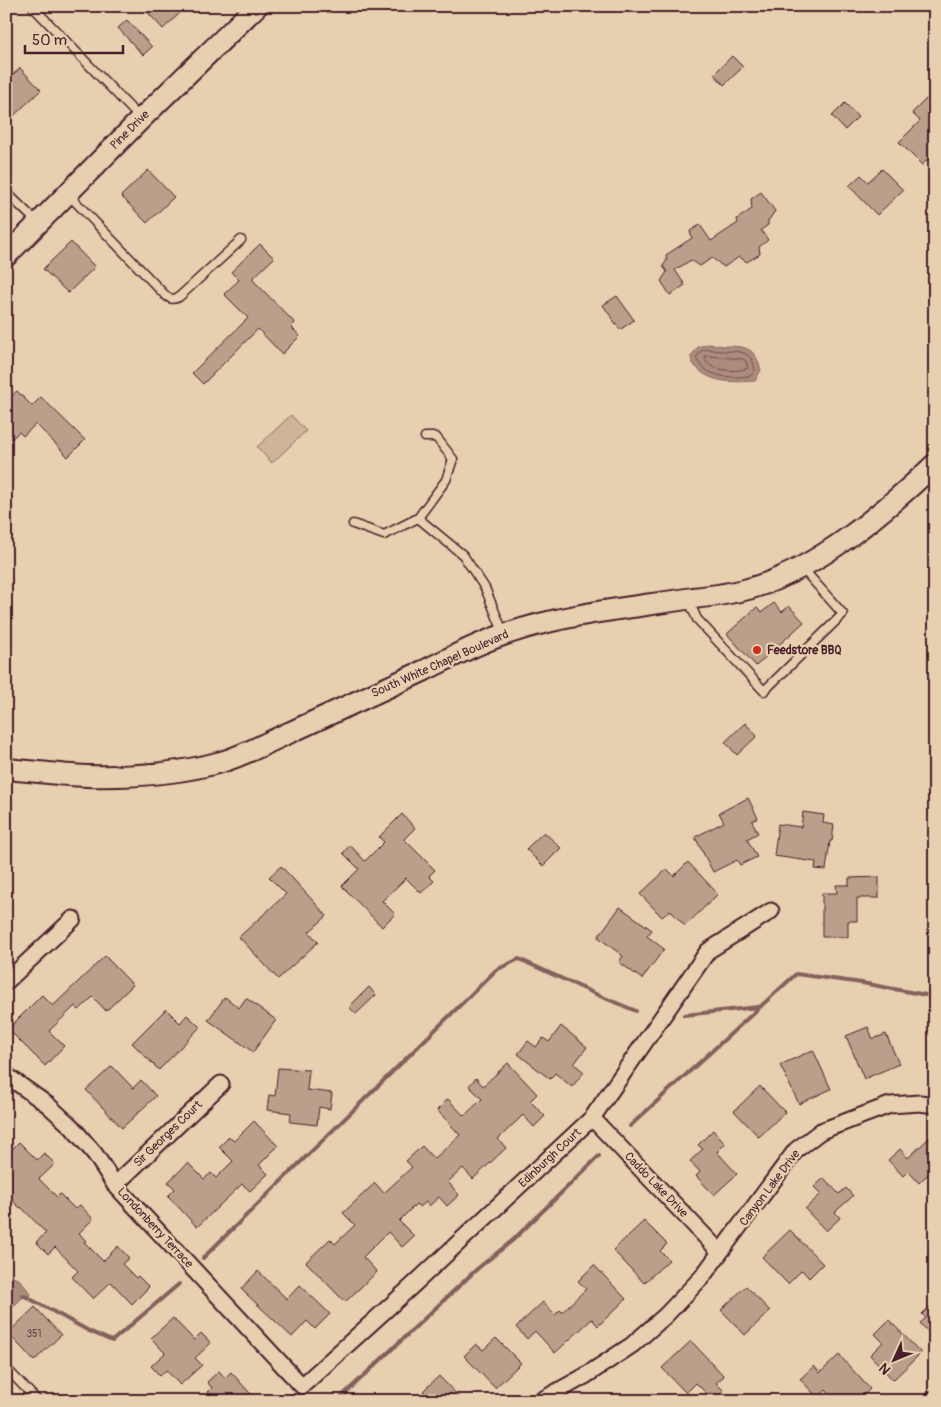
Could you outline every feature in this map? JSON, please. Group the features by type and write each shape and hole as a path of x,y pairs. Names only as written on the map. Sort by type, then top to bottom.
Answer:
{"main road":[{"name":"Pine Drive","path":"6,256 140,119 257,6"},
{"name":"South White Chapel Boulevard","path":"6,769 85,776 142,775 162,774 223,762 504,634 543,622 585,613 748,589 771,581 801,567 830,550 908,490 935,464"}],"street":[{"name":"Edinburgh Court","path":"302,1386 592,1118 708,951 771,911"},
{"path":"6,982 72,919"},
{"name":"Londonberry Terrace","path":"6,1075 48,1105 72,1127 95,1154 115,1185 302,1386"},
{"name":"Sir Georges Court","path":"115,1185 220,1084"},
{"name":"Canyon Lake Drive","path":"540,1401 585,1376 632,1345 665,1316 702,1278 796,1150 821,1131 890,1105 920,1103 935,1105"},
{"name":"Caddo Lake Drive","path":"592,1118 720,1252"}],"lane":[{"path":"32,6 140,119"},
{"path":"6,192 38,224"},
{"path":"68,194 171,299 179,297 241,240"},
{"path":"353,524 384,535 418,518 446,480 453,459 436,437 424,437"},
{"path":"418,518 464,554 485,588 504,634"},
{"path":"688,599 697,619 764,691 843,614 801,567"},
{"path":"6,1368 38,1401"}],"shaded area":[{"path":"291,415 306,431 272,463 257,447"}],"water":[{"path":"708,344 742,347 754,353 761,370 755,381 725,381 704,374 694,365 691,356 698,347"},
{"path":"6,1274 20,1280 31,1294 30,1297 22,1298 12,1308 6,1308"}],"building":[{"path":"142,6 174,6 180,13 163,29"},
{"path":"127,20 152,47 143,55 118,28"},
{"path":"732,56 743,67 724,85 714,74"},
{"path":"20,68 41,90 6,123 6,81"},
{"path":"935,90 935,163 929,158 922,165 899,142 920,121 912,113"},
{"path":"845,103 858,117 845,130 832,116"},
{"path":"882,169 903,190 877,215 849,186 861,175 868,182"},
{"path":"148,170 174,197 147,223 121,196"},
{"path":"761,192 775,211 768,221 768,225 761,230 768,240 759,247 760,254 747,262 739,257 724,267 712,258 700,266 691,260 675,270 685,285 670,295 661,281 667,272 663,266 667,260 666,255 692,238 690,231 700,225 711,241 738,223 737,219 752,209 751,199"},
{"path":"71,242 95,267 68,293 43,269"},
{"path":"260,244 274,258 252,279 295,323 291,327 300,336 282,354 258,329 203,384 192,373 248,318 224,294 239,280 231,272"},
{"path":"617,296 634,320 620,330 603,305"},
{"path":"17,391 32,406 41,397 85,440 68,457 36,424 23,436 19,432 6,444 6,401"},
{"name":"Feedstore BBQ","path":"774,603 782,612 789,606 804,622 756,666 727,634 757,607 762,612"},
{"path":"745,723 757,736 737,755 725,742"},
{"path":"748,798 758,818 752,821 758,833 747,839 757,857 740,865 737,860 713,872 695,837 724,822 719,813"},
{"path":"803,812 824,815 823,823 834,825 826,870 815,869 816,862 774,856 778,824 801,827"},
{"path":"402,814 415,828 404,839 435,870 429,876 434,881 421,893 406,878 382,901 395,914 382,927 342,886 359,869 343,853 350,845 365,861 384,842 379,837"},
{"path":"544,832 561,848 543,866 526,849"},
{"path":"688,862 718,894 685,926 670,910 662,917 640,894 667,869 674,876"},
{"path":"281,866 327,916 309,932 318,942 278,979 239,937 286,894 269,877"},
{"path":"879,877 879,898 857,898 857,921 848,921 848,937 822,937 822,893 837,893 836,885 849,885 849,878"},
{"path":"620,907 652,930 647,936 664,949 642,979 619,962 623,956 598,937"},
{"path":"105,956 133,985 106,1011 93,997 79,1010 75,1006 49,1031 64,1046 45,1066 8,1029 42,995 53,1006"},
{"path":"369,987 376,995 356,1014 349,1007"},
{"path":"225,997 239,1008 246,998 276,1020 253,1052 208,1020"},
{"path":"166,1009 180,1023 187,1015 200,1027 159,1070 132,1043"},
{"path":"561,1026 587,1047 574,1064 584,1072 572,1087 555,1073 550,1079 518,1054 528,1041 536,1047 543,1038 549,1042"},
{"path":"868,1027 873,1039 886,1034 899,1064 864,1079 846,1036"},
{"path":"813,1050 831,1089 799,1104 780,1065"},
{"path":"508,1063 537,1094 530,1101 545,1116 534,1127 523,1115 498,1139 506,1148 473,1179 463,1168 448,1182 459,1195 447,1206 439,1197 429,1206 426,1202 420,1207 416,1204 399,1221 414,1236 402,1247 388,1232 363,1257 377,1272 345,1302 306,1262 330,1239 335,1244 355,1225 343,1213 375,1183 384,1193 412,1167 406,1161 422,1146 434,1159 460,1135 437,1110 448,1099 464,1116 482,1099 469,1086 476,1078 483,1086"},
{"path":"112,1066 133,1088 141,1080 156,1096 122,1128 86,1090"},
{"path":"278,1068 309,1070 307,1090 332,1093 330,1109 319,1107 317,1125 290,1122 291,1113 267,1110 269,1095 275,1096"},
{"path":"760,1086 785,1112 759,1137 734,1111"},
{"path":"254,1121 278,1146 259,1165 268,1174 250,1191 242,1184 197,1227 168,1196 175,1189 168,1182 188,1163 204,1179 211,1173 216,1178 233,1161 219,1147 229,1137 234,1141"},
{"path":"713,1130 725,1144 717,1152 737,1174 714,1195 696,1176 700,1172 690,1161 703,1149 698,1145"},
{"path":"929,1138 935,1143 935,1183 927,1175 919,1183 908,1171 903,1176 888,1160 900,1149 908,1158"},
{"path":"19,1142 37,1160 44,1153 55,1164 39,1179 57,1197 60,1194 75,1209 80,1205 93,1219 79,1233 86,1241 84,1242 103,1261 118,1246 129,1258 122,1264 136,1278 138,1276 149,1287 132,1304 111,1282 93,1299 72,1277 78,1271 55,1247 48,1254 36,1242 46,1233 6,1194 6,1155"},
{"path":"824,1178 839,1194 846,1188 853,1196 835,1212 840,1218 826,1231 805,1209 821,1194 814,1187"},
{"path":"644,1221 667,1244 660,1251 669,1260 644,1283 613,1250"},
{"path":"790,1230 823,1264 809,1278 802,1270 788,1284 762,1257"},
{"path":"594,1265 626,1299 598,1326 592,1319 555,1353 535,1331 527,1339 516,1327 543,1302 555,1315 560,1310 562,1312 586,1289 578,1281"},
{"path":"258,1271 287,1299 300,1285 330,1314 315,1329 307,1321 292,1337 241,1289"},
{"path":"746,1286 770,1311 745,1335 721,1310"},
{"path":"935,1302 935,1339 920,1323 926,1318 922,1314"},
{"path":"35,1307 61,1335 34,1361 8,1333"},
{"path":"173,1318 194,1340 201,1333 211,1343 195,1358 202,1365 180,1385 166,1370 160,1376 151,1366 165,1353 151,1338"},
{"path":"889,1320 921,1353 893,1380 870,1355 883,1342 875,1334"},
{"path":"496,1338 521,1363 495,1388 464,1356 476,1344 483,1350"},
{"path":"691,1341 724,1376 716,1383 724,1391 713,1400 696,1383 686,1393 662,1368"},
{"path":"839,1355 870,1389 858,1401 836,1401 826,1390 818,1398 800,1379 814,1366 820,1373"},
{"path":"219,1371 225,1378 231,1372 257,1401 216,1401 208,1392 212,1388 207,1382"},
{"path":"439,1376 463,1401 432,1401 423,1391"}],"waterway":[{"path":"203,1258 496,970 519,959 636,1011"},
{"path":"630,1126 796,974 935,995"},
{"path":"684,1015 758,1007"},
{"path":"337,1401 477,1269 513,1240 599,1156"},
{"path":"23,1295 89,1331 112,1341 179,1284"}],"place":[{"name":"Feedstore BBQ","path":"757,650"}]}
